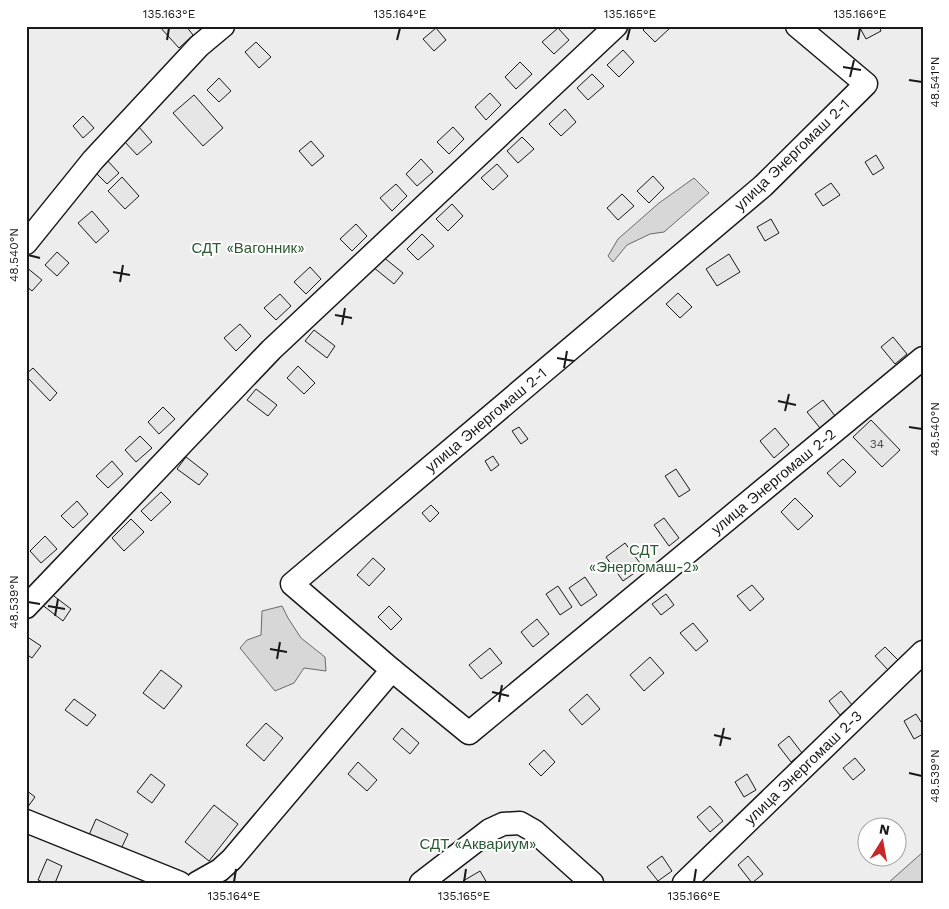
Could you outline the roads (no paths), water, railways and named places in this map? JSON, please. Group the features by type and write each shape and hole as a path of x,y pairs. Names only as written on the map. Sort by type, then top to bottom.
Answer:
{"street":[{"path":"26,243 93,160 199,46 223,26"},
{"path":"26,607 271,350 616,26"},
{"name":"улица Энергомаш 2-1","path":"392,670 292,584 763,186 866,84 797,26"},
{"name":"улица Энергомаш 2-2","path":"392,670 469,733 923,358"},
{"name":"улица Энергомаш 2-3","path":"684,883 923,652"},
{"path":"197,883 220,870 232,859 392,670"},
{"path":"26,821 180,883"},
{"path":"421,883 490,830 503,824 520,823 534,831 592,883"}],"park label":[{"name":"СДТ «Вагонник»","path":"248,248"},
{"name":"СДТ «Энергомаш-2»","path":"644,558"},
{"name":"СДТ «Аквариум»","path":"478,844"}]}
